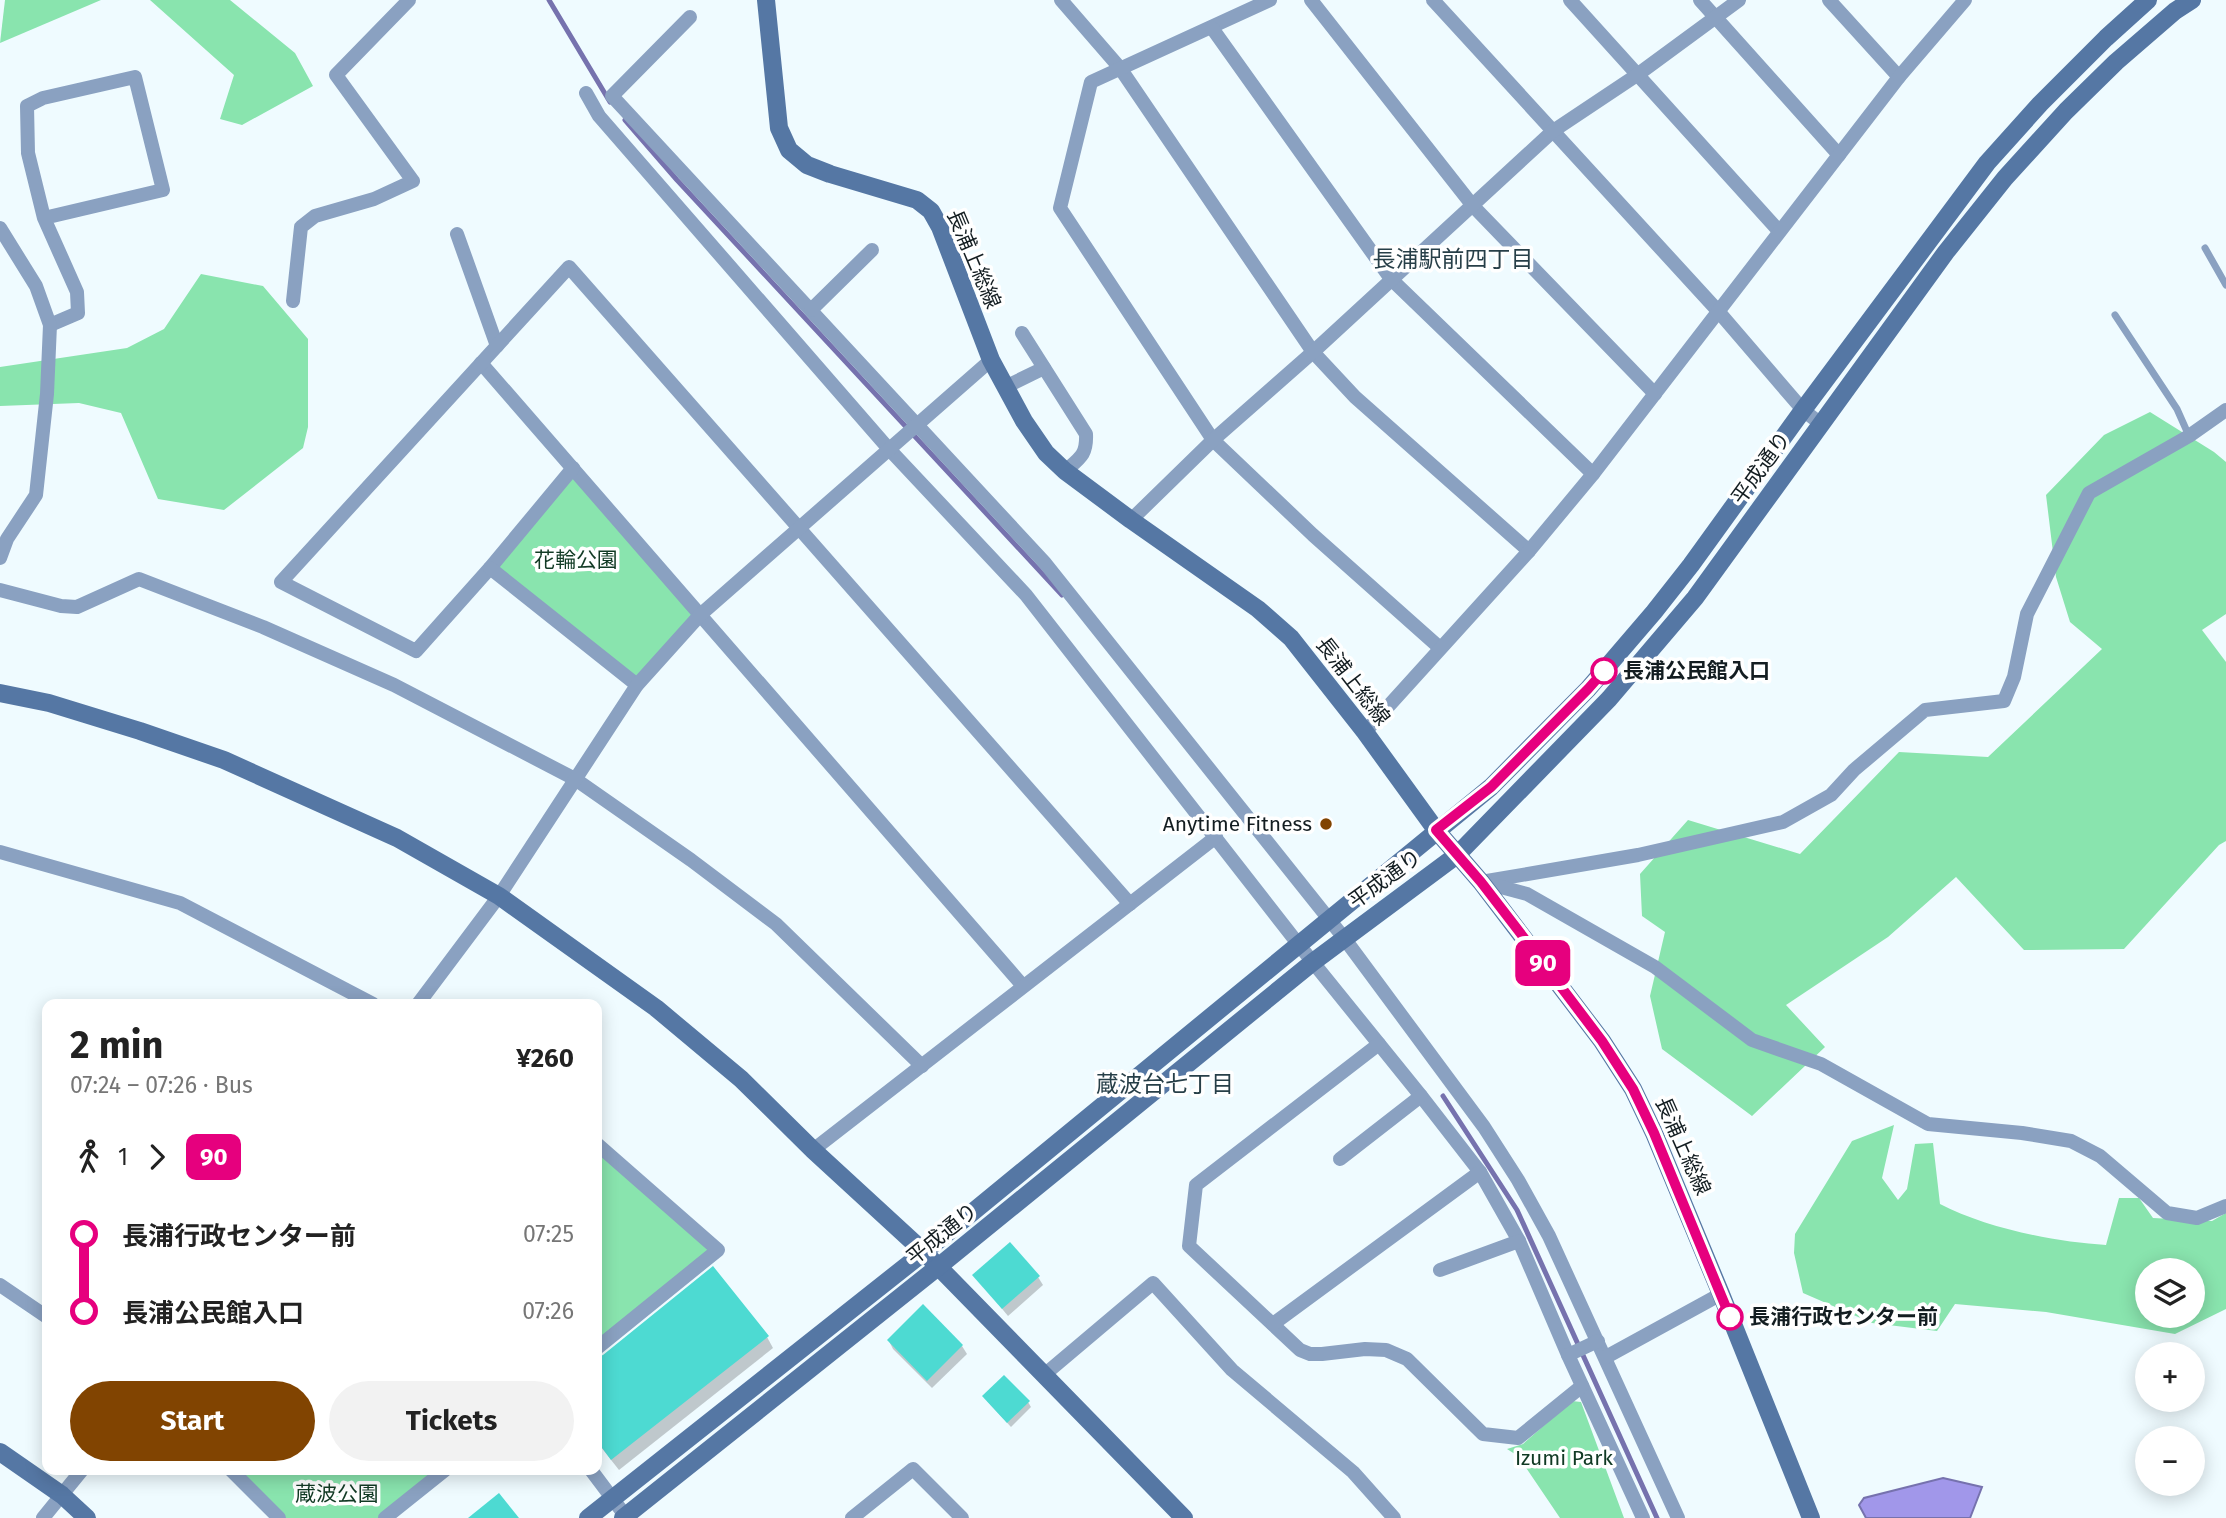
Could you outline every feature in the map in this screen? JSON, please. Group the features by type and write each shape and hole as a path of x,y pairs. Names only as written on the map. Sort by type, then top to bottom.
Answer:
{"street":[{"path":"293,301 300,227 315,216 374,199 413,181 336,75 409,0"},
{"name":"長浦上総線","path":"766,0 779,128 789,150 807,165 917,200 931,211 940,227 990,360 1024,421 1046,453 1065,471 1130,520 1258,609 1291,638 1365,732 1436,830 1481,882 1602,1041 1633,1089 1654,1133 1811,1518"},
{"path":"1061,0 1120,68 1313,352 1355,397 1529,551"},
{"path":"1270,0 1091,82 1060,208 1213,440 1313,535 1440,648"},
{"path":"1311,0 1473,206 1655,394"},
{"path":"1433,0 1718,311 1803,410 1821,424"},
{"path":"1570,0 1779,231"},
{"path":"1700,0 1839,155"},
{"path":"1130,520 1213,440 1313,352 1553,131 1637,75 1739,0"},
{"path":"1829,0 1899,77"},
{"path":"1365,732 1529,551 1593,474 1899,77 1965,0"},
{"name":"平成通り","path":"588,1518 924,1252 1491,787 1588,689 1654,612 1987,163 2049,95 2148,0"},
{"name":"平成通り","path":"625,1517 1313,962 1457,855 1609,699 1695,598 1946,252 2006,178 2066,111 2171,6 2192,0"},
{"path":"690,17 612,96 1045,563 1344,938 1484,1127 1518,1180 1549,1236 1678,1518"},
{"path":"1212,28 1391,279 1593,474"},
{"path":"44,219 163,190 135,77 43,98 27,106 28,153 44,219 77,292 78,313 50,326"},
{"path":"586,93 599,116 888,448 1026,594 1299,945 1480,1172 1519,1241 1643,1518"},
{"path":"0,228 36,286 50,326 47,394 36,495 7,539 0,558"},
{"path":"457,234 497,346"},
{"path":"811,310 872,250"},
{"path":"573,468 490,568 416,650 281,582 569,267 1130,904"},
{"path":"1021,333 1086,434 1087,447 1083,455 1065,471"},
{"path":"422,999 499,895 638,685 700,615 990,360"},
{"path":"481,363 1023,986"},
{"path":"1005,387 1044,368"},
{"path":"1481,882 1638,855 1783,822 1831,795 1854,770 1925,710 2004,701 2014,677 2027,614 2089,494 2189,436 2226,410"},
{"path":"490,568 638,685"},
{"path":"0,590 61,606 77,607 139,579 263,627 394,685 575,779 691,860 776,924 922,1066"},
{"path":"0,693 49,703 225,760 397,838 499,895 656,1009 741,1079 813,1150 924,1252 1184,1518"},
{"path":"813,1150 1216,837"},
{"path":"0,852 180,903 363,999"},
{"path":"1481,882 1527,894 1655,967 1752,1040 1821,1064 1928,1124 2022,1133 2071,1142 2100,1156 2167,1213 2197,1218 2226,1206"},
{"path":"1379,1044 1196,1185 1189,1246 1300,1350 1310,1354 1365,1349 1386,1350 1407,1359 1483,1434 1518,1438 1582,1386"},
{"path":"1340,1159 1421,1096"},
{"path":"602,1148 718,1250 602,1344"},
{"path":"1273,1324 1480,1172"},
{"path":"1440,1270 1519,1241"},
{"path":"1044,1376 1153,1283 1233,1370 1353,1472 1394,1518"},
{"path":"0,1285 42,1314"},
{"path":"1605,1357 1721,1293"},
{"path":"1568,1354 1598,1341"},
{"path":"0,1451 62,1495 87,1518"},
{"path":"852,1518 914,1469 962,1518"},
{"path":"43,1518 78,1475"},
{"path":"236,1475 279,1518"},
{"path":"385,1518 439,1475"},
{"path":"595,1475 625,1517"}],"lane":[{"path":"2205,248 2226,285"},
{"path":"2115,314 2177,409 2189,436"}],"green space":[{"path":"5,0 101,0 0,43"},
{"path":"150,0 230,0 295,53 313,86 242,125 220,119 234,75"},
{"path":"201,274 263,286 308,339 308,427 303,448 224,510 158,499 121,413 79,403 0,406 0,367 127,348 164,329"},
{"path":"2150,412 2226,462 2226,614 2202,630 2226,662 2226,841 2219,845 2124,949 2024,950 1956,877 1888,937 1786,1005 1825,1047 1752,1116 1662,1049 1650,996 1665,932 1642,916 1640,874 1688,820 1800,854 1899,752 1988,757 2102,649 2070,622 2056,577 2046,495 2104,435"},
{"name":"花輪公園","path":"573,468 700,615 637,685 490,568"},
{"path":"1894,1125 1882,1178 1898,1200 1907,1189 1915,1144 1933,1143 1940,1204 1999,1227 2065,1241 2106,1245 2119,1198 2139,1198 2153,1218 2212,1221 2226,1213 2226,1309 2205,1319 2205,1258 2135,1258 2135,1327 2046,1312 1955,1304 1937,1331 1872,1323 1803,1293 1794,1253 1795,1234 1852,1141"},
{"path":"602,1148 718,1250 602,1344"},
{"path":"2140,1328 2187,1328 2175,1334"},
{"name":"Izumi Park","path":"1572,1401 1581,1402 1624,1518 1560,1518 1518,1456 1507,1449 1523,1444"},
{"name":"蔵波公園","path":"242,1475 439,1475 385,1518 282,1518"}],"shaded area":[{"path":"1943,1478 1982,1487 1970,1518 1866,1518 1859,1505 1864,1498"}],"building":[{"path":"1010,1242 1040,1276 1002,1309 972,1275"},
{"path":"713,1266 769,1336 611,1460 602,1448 603,1355"},
{"path":"923,1304 963,1345 927,1381 887,1340"},
{"path":"1004,1375 1030,1401 1007,1423 982,1396"},
{"path":"499,1493 519,1518 468,1518"}],"waterway":[{"path":"549,0 610,102"},
{"path":"625,120 677,180 1062,595"},
{"path":"1443,1096 1517,1210 1657,1518"}],"bus line":[{"name":"90","path":"1604,671 1491,787 1436,830 1518,930 1602,1041 1633,1089 1730,1317"}],"place":[{"name":"長浦公民館入口","path":"1604,671"},
{"name":"Anytime Fitness","path":"1326,824"},
{"name":"長浦行政センター前","path":"1730,1317"}],"district":[{"name":"長浦駅前四丁目","path":"1453,259"},
{"name":"蔵波台七丁目","path":"1165,1084"}]}
